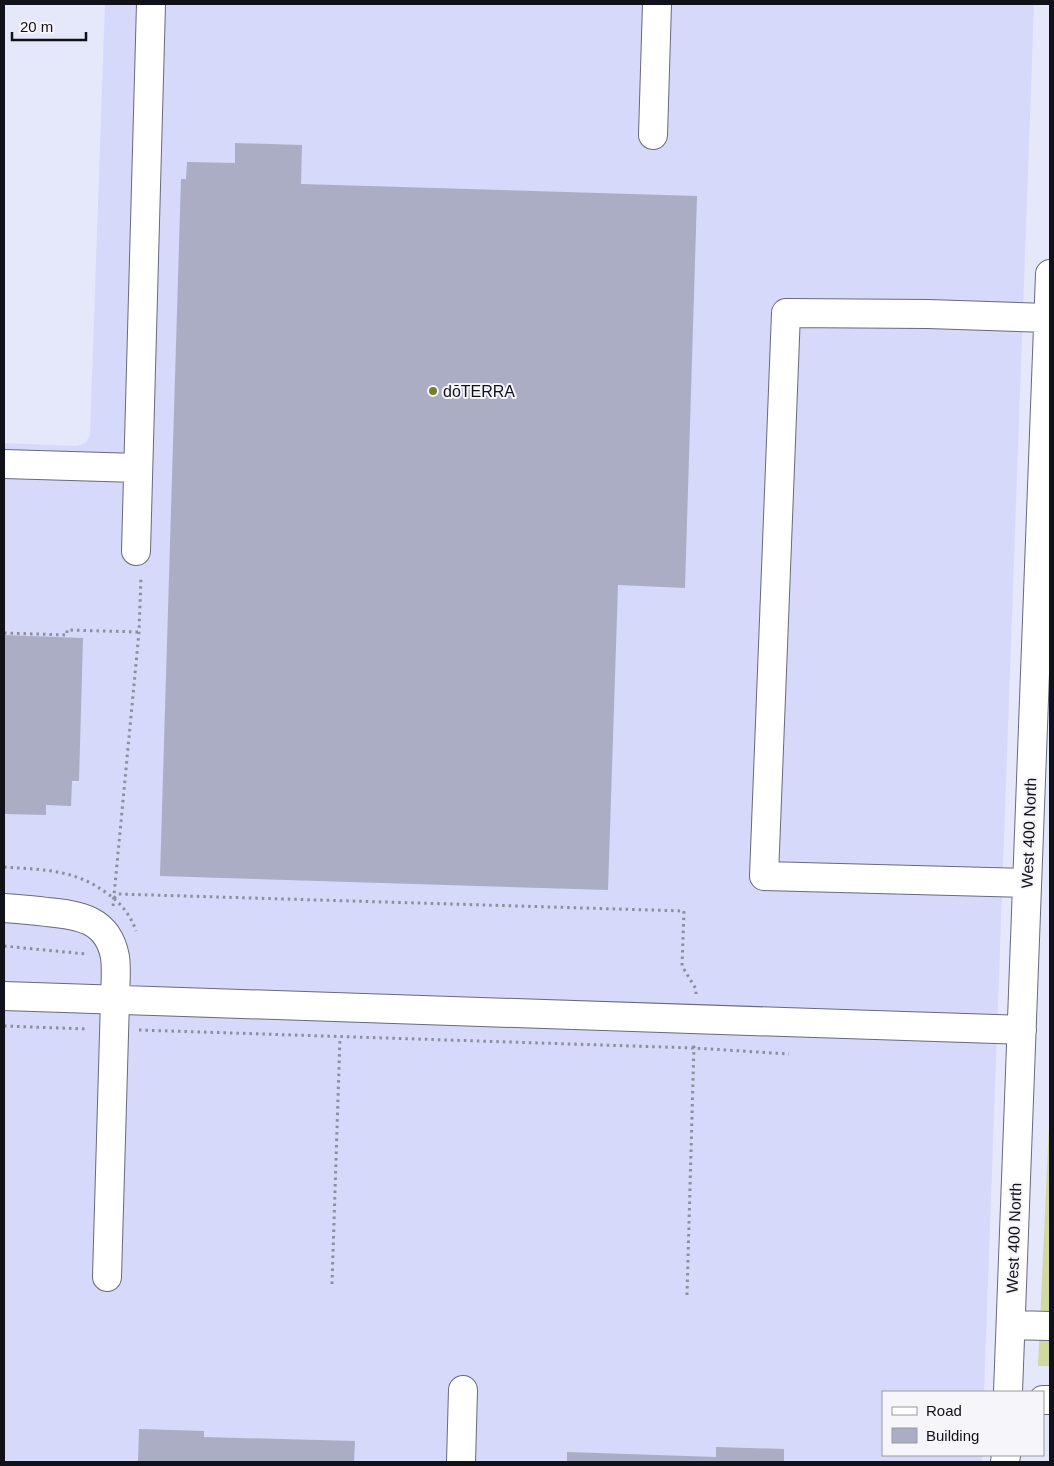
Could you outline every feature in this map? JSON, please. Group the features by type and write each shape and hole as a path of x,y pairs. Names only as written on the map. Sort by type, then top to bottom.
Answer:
{"street":[{"path":"136,551 151,4"},
{"path":"653,135 657,4"},
{"name":"West 400 North","path":"1008,1391 1027,883 1044,607 1050,274"},
{"path":"1027,883 764,876 786,313 928,314 1049,318"},
{"path":"4,464 138,468"},
{"path":"4,908 72,914 84,917 102,930 112,949 115,1000 107,1277"},
{"path":"4,996 1022,1030"},
{"path":"1011,1325 1050,1326"},
{"path":"461,1462 463,1390"}],"path":[{"path":"4,946 112,949 114,898 139,632 141,551 136,551"},
{"path":"4,633 67,635 67,630 139,632"},
{"path":"114,898 118,894 684,911 682,966 696,989 687,1296"},
{"path":"4,1026 694,1048 789,1054"},
{"path":"332,1284 340,1037"}],"shaded area":[{"path":"105,4 1034,4 984,1391 882,1391 882,1456 982,1456 982,1462 4,1462 4,443 76,446 86,442 90,435"}],"green space":[{"path":"1050,1103 1050,1366 1038,1366"}],"building":[{"name":"dōTERRA","path":"235,143 302,145 301,184 697,196 685,588 618,585 608,890 160,876 181,179 186,179 187,162 235,163"},
{"path":"4,635 83,638 79,781 72,781 71,806 46,805 46,815 4,814"},
{"path":"139,1429 204,1431 204,1437 355,1441 354,1462 138,1462"},
{"path":"716,1447 784,1449 784,1462 567,1462 567,1452 716,1457"}],"place":[{"name":"dōTERRA","path":"433,391"}]}
